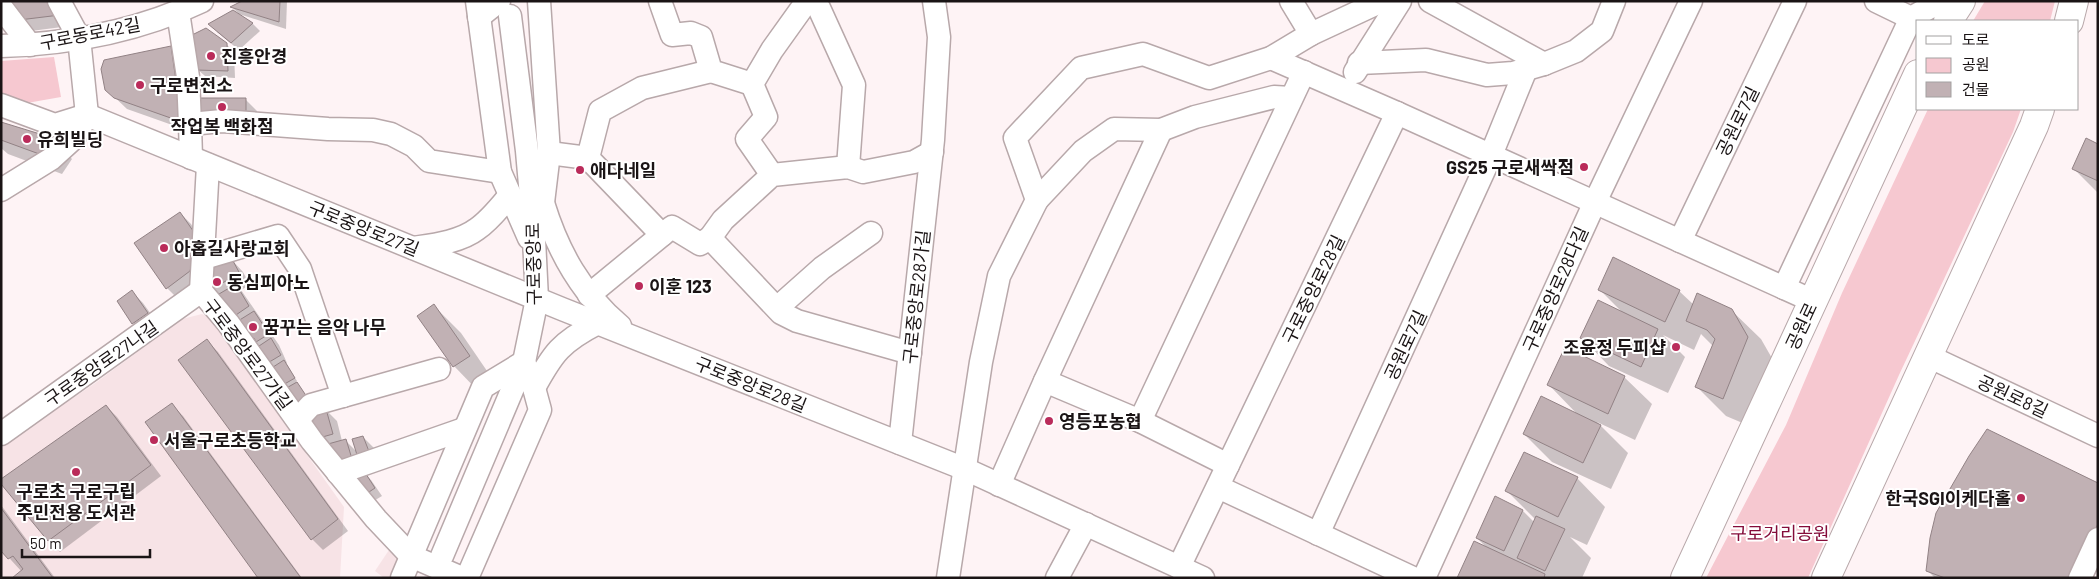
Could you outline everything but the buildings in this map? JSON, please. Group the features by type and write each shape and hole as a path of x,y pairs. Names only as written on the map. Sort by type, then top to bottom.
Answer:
{"main road":[{"path":"1949,20 1961,1"},
{"path":"2069,20 2074,1"},
{"name":"공원로","path":"1685,578 1916,78"},
{"path":"1826,578 2040,110"}],"street":[{"path":"1,190 51,159 74,138 87,115 79,38 59,1"},
{"path":"660,1 672,35 691,33 701,38 711,71"},
{"path":"752,84 772,50 808,1 819,8 854,85 848,167"},
{"name":"구로중앙로28가길","path":"900,443 932,152 939,37 934,1"},
{"path":"1291,1 1311,34"},
{"path":"1037,200 1015,138 1081,68 1143,54 1209,78 1271,58 1311,34 1382,1"},
{"path":"1346,90 1359,63 1400,1"},
{"path":"1430,1 1535,67"},
{"path":"1359,63 1426,60 1486,75 1512,73 1535,67 1576,51 1602,31 1614,1"},
{"name":"구로중앙로28다길","path":"1424,578 1595,202 1691,1"},
{"name":"공원로7길","path":"1680,241 1795,1"},
{"path":"1876,1 1911,18 1941,1"},
{"name":"구로동로42길","path":"1,46 30,45 114,32 193,5 188,77 190,124"},
{"name":"구로중앙로","path":"442,556 524,362 537,299 527,151 511,6"},
{"path":"533,6 540,10 549,153 535,251 500,172 478,9 533,6"},
{"path":"1,7 30,45"},
{"name":"공원로","path":"1784,288 1911,18"},
{"path":"1271,58 1813,301"},
{"name":"공원로7길","path":"1318,534 1491,155 1535,67"},
{"path":"588,158 600,111 642,88 711,71 752,84 766,117 747,139 772,175"},
{"path":"1140,420 1304,72"},
{"path":"948,578 981,362 999,276 1037,200 1083,151 1114,129 1161,130 1195,117 1274,96 1291,98"},
{"path":"1,105 55,125 87,115"},
{"name":"구로중앙로28길","path":"1179,567 1397,113"},
{"name":"구로중앙로27길","path":"87,115 537,299"},
{"path":"200,161 190,124 222,121 328,129 374,130 391,134 414,146 429,161 500,172"},
{"path":"999,485 1161,130"},
{"path":"589,296 672,227 700,244 710,238 723,220 772,175 848,167 863,172 914,162 932,152"},
{"path":"549,153 588,158 662,235"},
{"name":"구로중앙로27가길","path":"200,161 204,258 201,291 228,323 338,472 376,519 411,556"},
{"path":"413,248 457,238 476,230 497,212 510,195"},
{"path":"543,203 552,234 566,263 589,296 630,335"},
{"path":"777,308 822,268 871,233"},
{"path":"204,258 278,236 300,269 343,396"},
{"path":"710,238 782,313 797,321 910,353"},
{"name":"구로중앙로27나길","path":"1,434 201,291"},
{"name":"구로중앙로28길","path":"537,299 965,469 1203,578"},
{"path":"534,388 550,358 573,336 598,322"},
{"name":"공원로8길","path":"1928,356 2098,436"},
{"path":"402,578 464,429 484,387 524,362 540,410 467,578"},
{"name":"구로중앙로27가길","path":"298,419 311,405 439,369"},
{"path":"1045,381 1140,420 1228,465"},
{"path":"338,472 464,429"},
{"path":"1218,487 1413,578"},
{"path":"1057,578 1086,524"},
{"path":"2080,578 2098,539"},
{"path":"411,556 462,578"}],"shaded area":[{"name":"서울구로초등학교","path":"202,314 209,317 344,507 340,578 1,578 1,448 23,431 94,384 182,319"},
{"path":"389,550 400,559 394,578 384,578 375,571"}],"green space":[{"path":"1985,1 2055,1 2050,20 1974,20"},
{"path":"54,57 61,97 27,103 1,95 1,61"},
{"name":"구로거리공원","path":"1928,110 2021,110 2013,132 1899,375 1808,578 1706,578 1786,425 1842,293"}],"place":[{"name":"진흥안경","path":"211,56"},
{"name":"구로변전소","path":"140,85"},
{"name":"작업복 백화점","path":"222,107"},
{"name":"유희빌딩","path":"27,139"},
{"name":"GS25 구로새싹점","path":"1584,167"},
{"name":"애다네일","path":"580,170"},
{"name":"아홉길사랑교회","path":"164,248"},
{"name":"동심피아노","path":"217,282"},
{"name":"이훈 123","path":"639,286"},
{"name":"꿈꾸는 음악 나무","path":"253,327"},
{"name":"조윤정 두피샵","path":"1676,347"},
{"name":"영등포농협","path":"1049,421"},
{"name":"서울구로초등학교","path":"154,440"},
{"name":"구로초 구로구립 주민전용 도서관","path":"76,472"},
{"name":"한국SGI이케다홀","path":"2021,498"}]}
